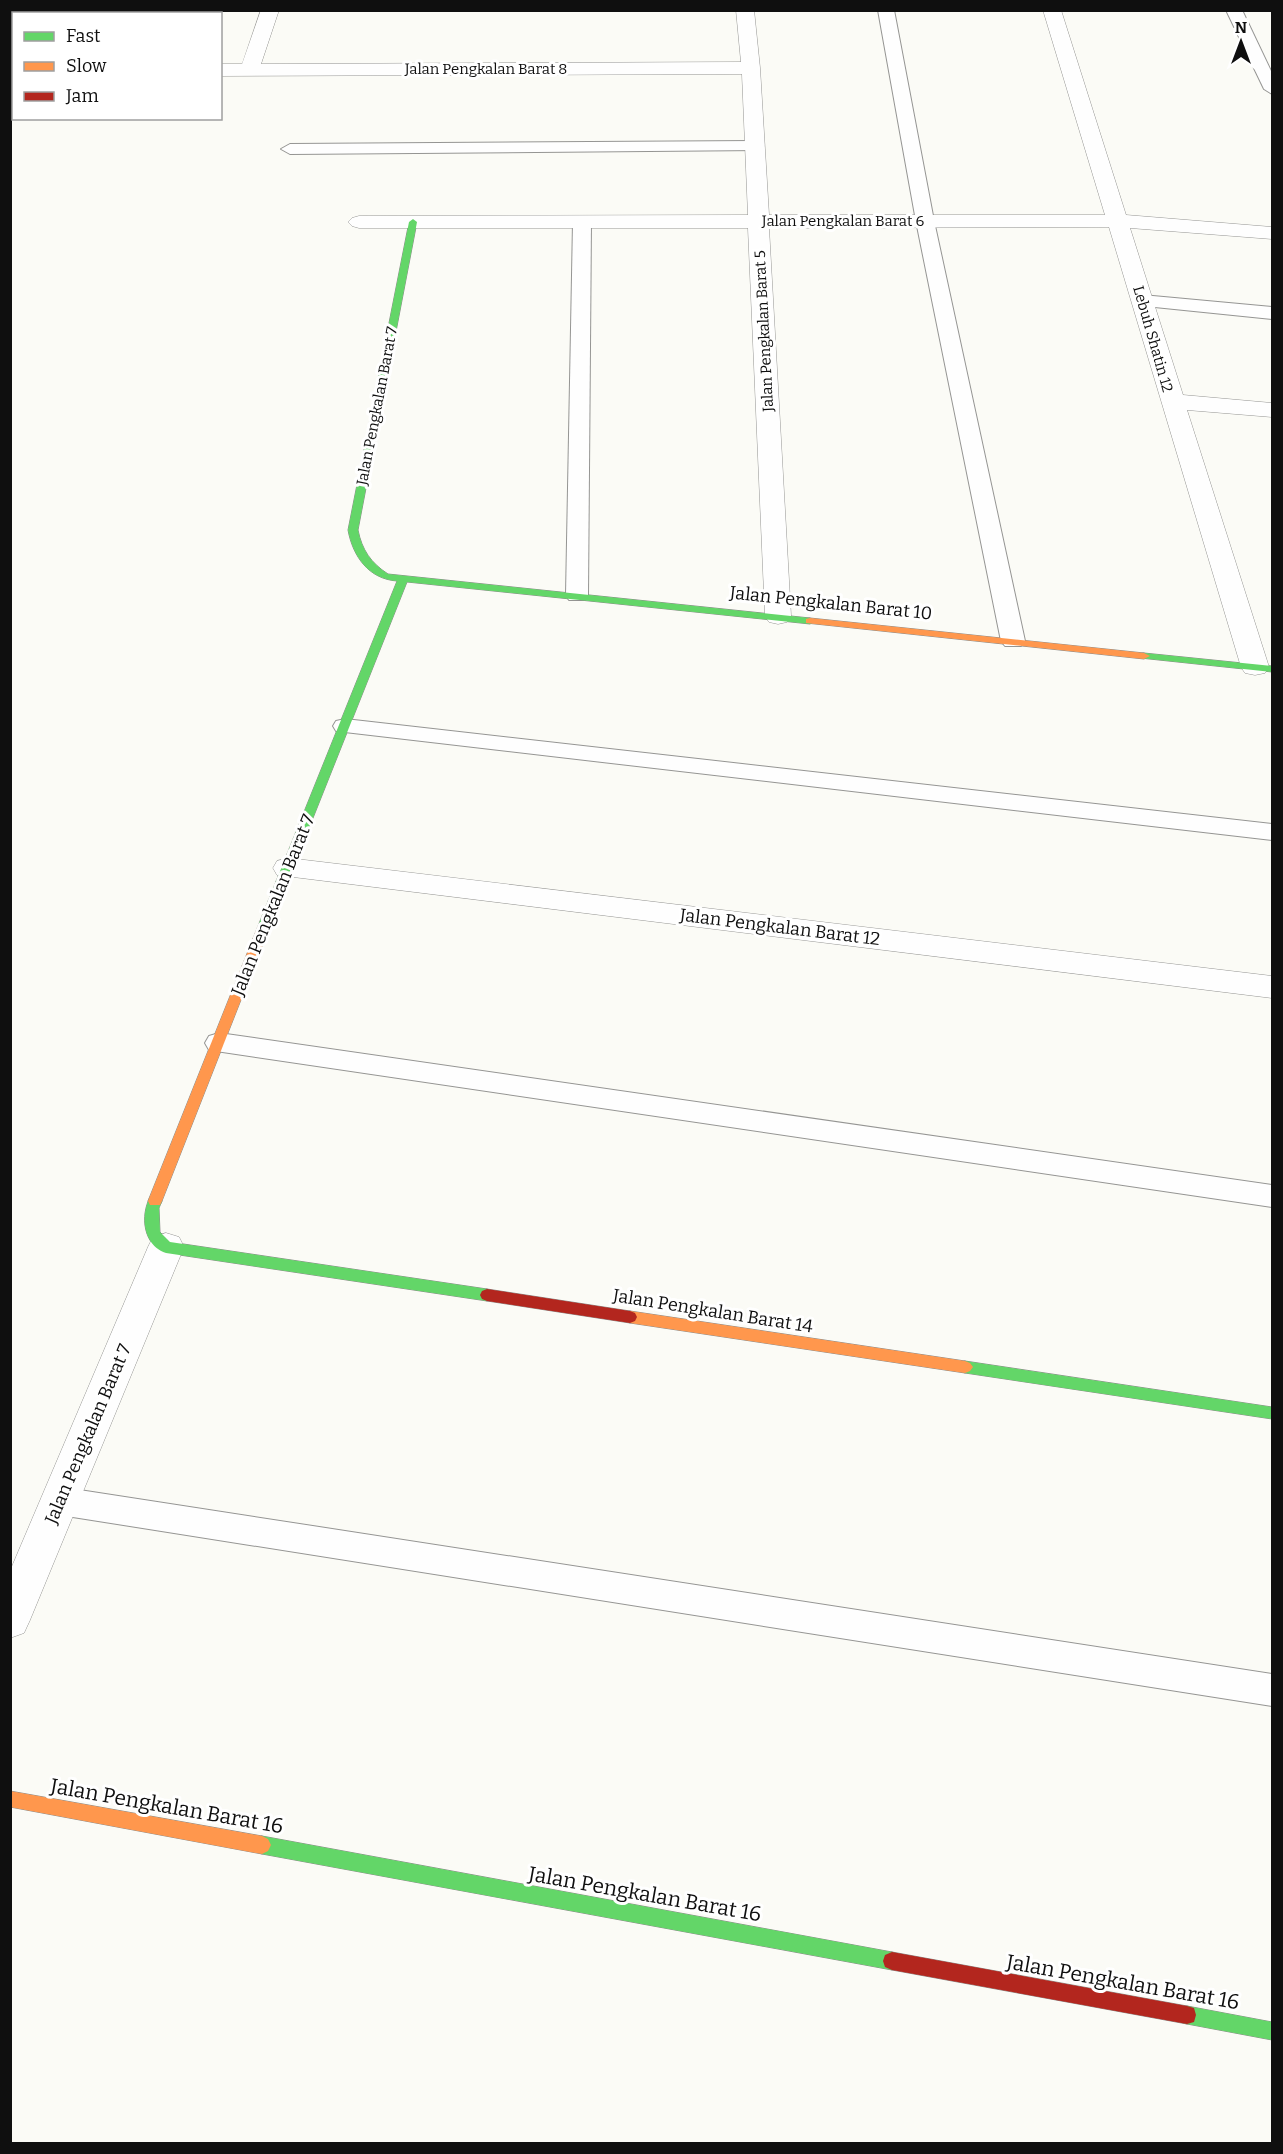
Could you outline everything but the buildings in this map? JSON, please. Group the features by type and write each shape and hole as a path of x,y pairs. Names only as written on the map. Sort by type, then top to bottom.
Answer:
{"street":[{"path":"249,70 270,10"},
{"name":"Jalan Pengkalan Barat 5","path":"745,10 751,68 778,616"},
{"name":"Lebuh Shatin 12","path":"1052,10 1171,401 1264,668"},
{"name":"Jalan Pengkalan Barat 8","path":"222,70 751,68"},
{"name":"Jalan Pengkalan Barat 6","path":"360,222 1118,221 1272,233"},
{"name":"Jalan Pengkalan Barat 7","path":"385,577 364,564 354,547 353,530 413,222"},
{"path":"1171,401 1272,410"},
{"name":"Jalan Pengkalan Barat 10","path":"385,577 577,595 1264,668"},
{"name":"Jalan Pengkalan Barat 7","path":"10,1620 60,1502 159,1240 152,1208 404,579"},
{"name":"Jalan Pengkalan Barat 12","path":"288,868 1272,987"},
{"name":"Jalan Pengkalan Barat 14","path":"159,1240 1272,1413"},
{"name":"Jalan Pengkalan Barat 16","path":"10,1799 1272,2031"}],"lane":[{"path":"886,10 925,221 1013,641"},
{"path":"1234,10 1272,89"},
{"path":"290,149 754,146"},
{"path":"577,595 582,222"},
{"path":"1142,301 1272,313"},
{"path":"345,726 1272,832"},
{"path":"219,1043 1272,1196"},
{"path":"60,1502 1272,1690"}],"traffic: fast":[{"path":"413,222 353,530 359,552 367,563 385,577 810,621"},
{"path":"264,926 403,579"},
{"path":"1144,656 1272,669"},
{"path":"155,1201 152,1208 153,1234 166,1247 487,1295"},
{"path":"965,1367 1272,1413"},
{"path":"262,1845 892,1961"},
{"path":"1187,2015 1272,2031"}],"traffic: slow":[{"path":"810,621 1144,656"},
{"path":"155,1201 264,926"},
{"path":"630,1317 965,1367"},
{"path":"10,1799 262,1845"}],"traffic: jam":[{"path":"487,1295 630,1317"},
{"path":"892,1961 1187,2015"}]}
